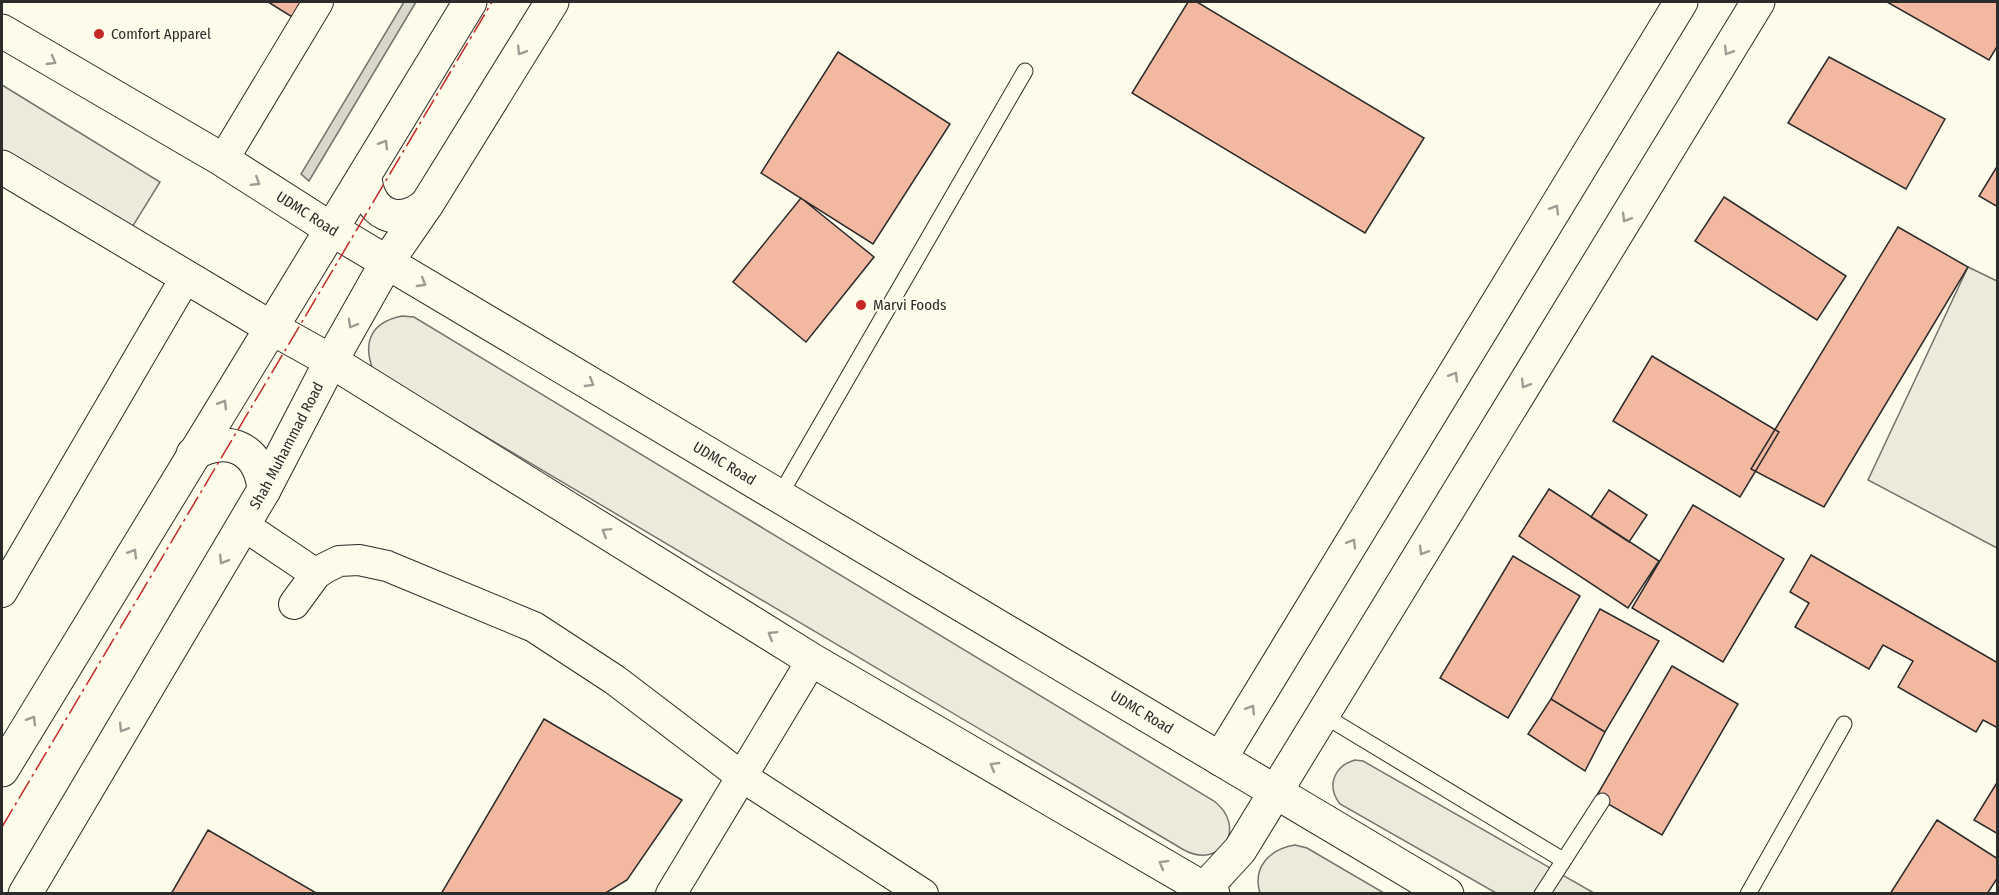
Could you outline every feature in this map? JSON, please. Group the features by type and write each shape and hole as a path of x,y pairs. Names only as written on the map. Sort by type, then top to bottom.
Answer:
{"main road":[{"path":"2,770 470,2"},
{"name":"Shah Muhammad Road","path":"25,894 264,489 331,361 387,262 427,204 552,2"},
{"path":"1220,759 1681,2"},
{"path":"2,167 331,361 812,660 1206,892 1240,850 1758,2"},
{"name":"UDMC Road","path":"2,31 223,160 331,229 1448,894"},
{"path":"365,175 368,196 374,206 383,213 395,217 406,216 418,212 427,204"},
{"path":"193,454 206,447 219,444 233,446 247,452 256,463 262,476 264,489"}],"street":[{"path":"223,160 318,2"},
{"path":"2,592 186,277"},
{"path":"243,525 316,574"},
{"path":"294,604 316,574 339,561 358,560 387,566 534,627 615,680 741,776 922,894"},
{"path":"671,894 812,660"}],"lane":[{"path":"780,495 1024,71"},
{"path":"1323,715 1563,860"},
{"path":"1748,894 1844,724"},
{"path":"1542,894 1602,801"}],"shaded area":[{"path":"404,2 416,2 309,181 301,174"},
{"path":"2,85 160,182 131,229 2,150"},
{"path":"1968,267 1997,281 1997,548 1868,480"},
{"path":"402,316 414,317 1214,801 1224,811 1229,822 1226,843 1219,850 1209,854 1197,855 1184,850 373,370 369,350 372,334 383,323"},
{"path":"1355,760 1363,761 1594,893 1496,893 1340,804 1333,790 1334,778 1342,767"},
{"path":"1295,845 1307,848 1384,893 1260,893 1259,875 1265,861 1278,851"}],"building":[{"path":"268,2 309,2 297,20"},
{"path":"1188,2 1197,2 1424,138 1365,233 1132,93"},
{"path":"1887,2 1998,2 1998,45 1989,60"},
{"path":"838,52 950,124 873,244 761,173"},
{"path":"1829,57 1945,119 1906,189 1788,123"},
{"path":"1998,165 1998,207 1979,196"},
{"path":"1724,197 1846,276 1817,320 1695,241"},
{"path":"801,198 874,257 806,342 733,282"},
{"path":"1898,227 1968,267 1824,507 1751,469"},
{"path":"1652,356 1779,432 1740,497 1613,421"},
{"path":"1549,489 1659,561 1628,608 1519,536"},
{"path":"1609,490 1647,515 1629,542 1591,517"},
{"path":"1693,505 1784,559 1723,662 1632,608"},
{"path":"1811,555 1998,663 1998,728 1983,720 1976,732 1898,687 1913,661 1883,645 1869,669 1795,627 1809,603 1790,592"},
{"path":"1513,556 1580,596 1508,718 1440,678"},
{"path":"1600,609 1659,641 1605,732 1551,699"},
{"path":"1672,666 1738,704 1662,835 1596,797"},
{"path":"1551,699 1605,732 1585,771 1528,734"},
{"path":"544,719 682,800 627,880 604,894 441,894"},
{"path":"1998,781 1998,834 1974,820"},
{"path":"1937,820 1998,859 1998,877 1987,894 1890,894"},
{"path":"208,830 318,894 171,894"}],"power":[{"path":"2,827 492,2"}],"place":[{"name":"Comfort Apparel","path":"99,34"},
{"name":"Marvi Foods","path":"861,305"}]}
